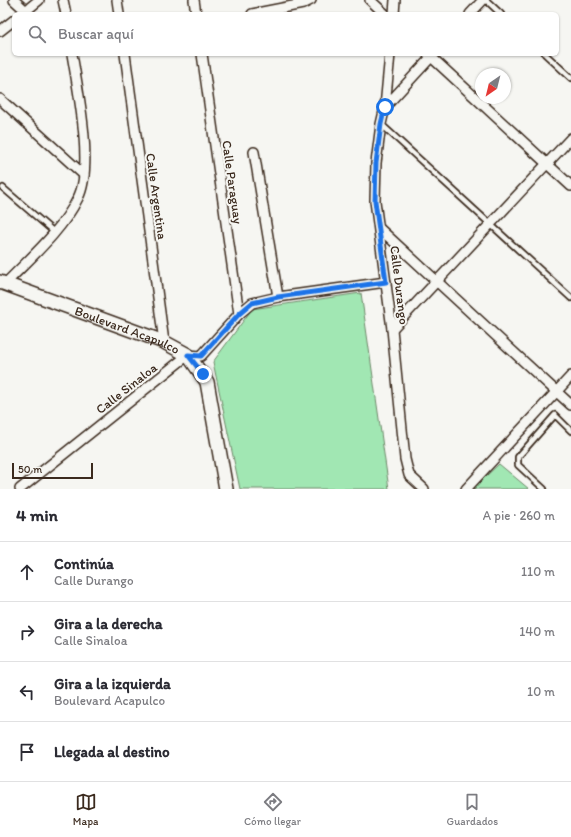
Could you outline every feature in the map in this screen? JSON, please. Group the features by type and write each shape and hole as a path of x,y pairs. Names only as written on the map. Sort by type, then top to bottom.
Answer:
{"main road":[{"name":"Boulevard Acapulco","path":"3,283 164,342 188,355 207,382 226,489"}],"street":[{"path":"14,0 25,12"},
{"path":"27,12 39,0"},
{"path":"66,12 63,0 67,0"},
{"path":"116,0 119,12"},
{"path":"194,0 196,12"},
{"path":"262,12 303,4 311,0"},
{"path":"370,0 383,12"},
{"path":"394,12 395,0"},
{"path":"472,12 485,0"},
{"path":"0,31 12,22"},
{"path":"3,283 54,232 78,198 85,166 82,123 72,56"},
{"name":"Calle Argentina","path":"125,56 164,342"},
{"name":"Calle Paraguay","path":"202,56 239,314"},
{"name":"Calle Durango","path":"390,56 385,107 381,124 376,163 375,201 380,229 392,329 405,459 409,475 424,489"},
{"path":"385,107 430,56"},
{"path":"432,56 571,186"},
{"path":"0,99 84,175"},
{"path":"392,329 571,138"},
{"path":"254,152 278,297"},
{"path":"380,229 571,405"},
{"name":"Calle Sinaloa","path":"20,489 188,355 201,356 239,314 252,303 278,297 386,282"},
{"path":"466,489 571,376"}],"lane":[{"path":"485,0 499,12"},
{"path":"546,56 571,78"},
{"path":"381,124 571,298"},
{"path":"3,188 54,232"},
{"path":"544,489 518,465 518,458 555,415 571,431"}],"green space":[{"path":"361,293 389,489 240,489 213,362 252,309"},
{"path":"499,464 529,489 472,489"}],"route":[{"path":"203,374 188,355 201,356 239,314 252,303 278,297 386,282 375,201 376,163 381,124 385,107"}]}
